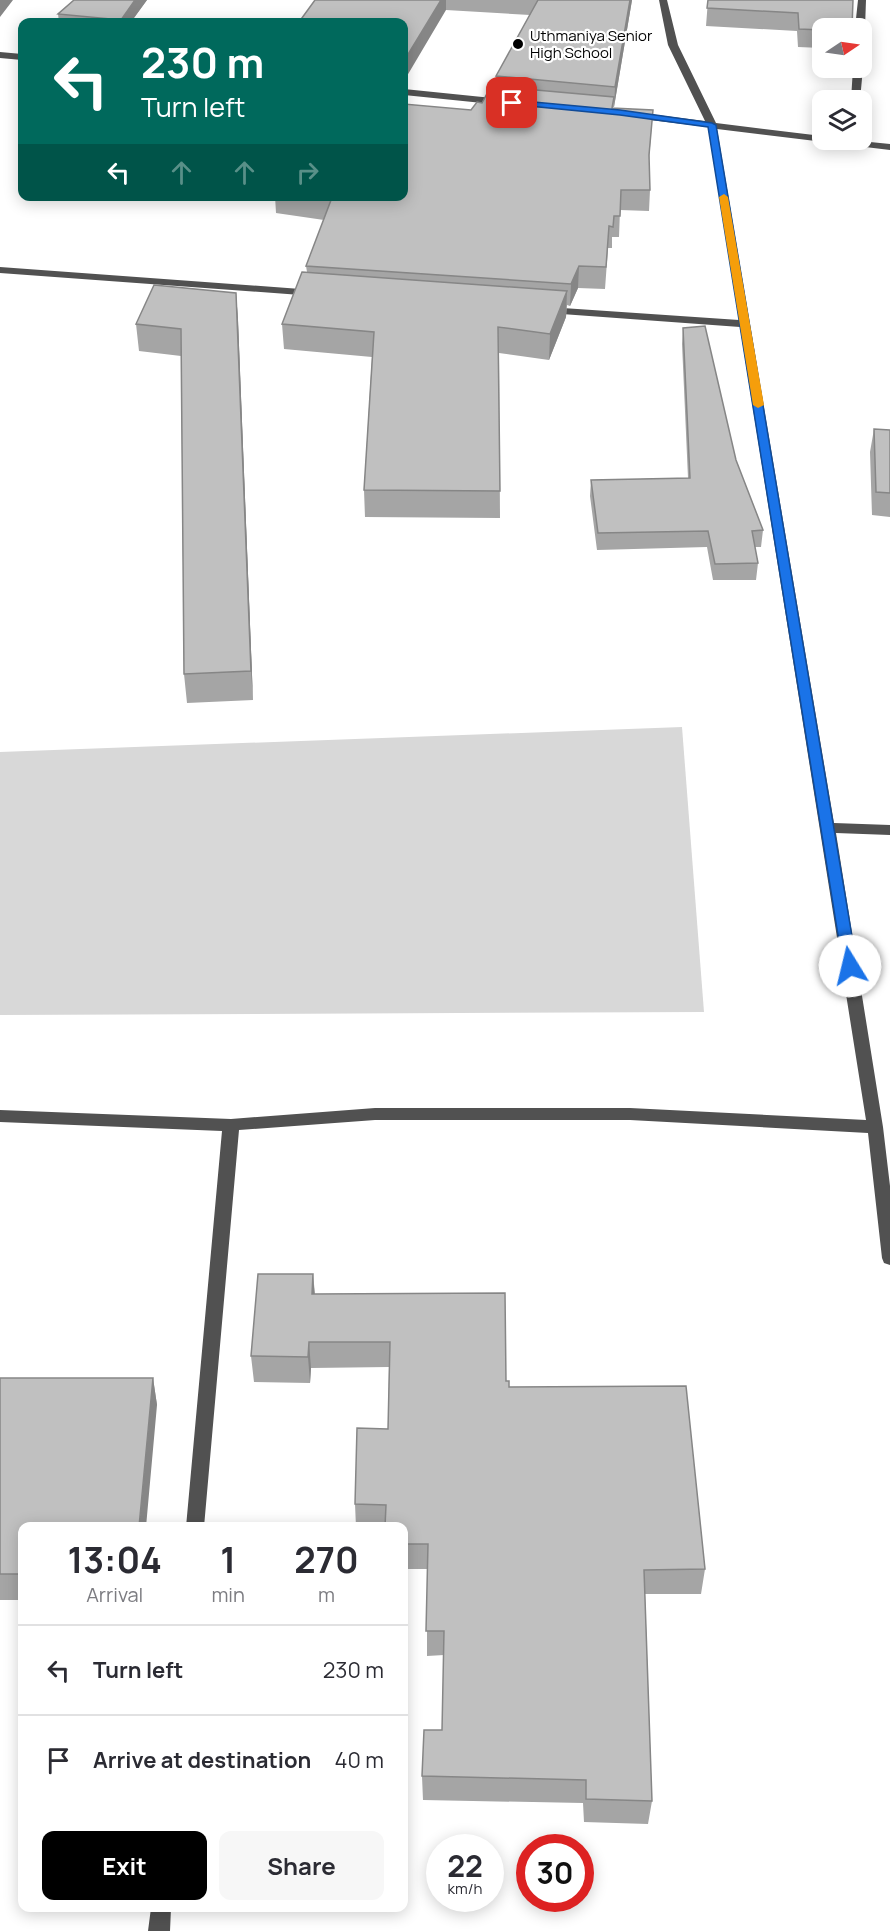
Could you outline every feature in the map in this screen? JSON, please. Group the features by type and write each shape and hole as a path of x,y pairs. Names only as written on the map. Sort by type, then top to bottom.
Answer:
{"street":[{"path":"663,0 672,45 712,125 875,1127 890,1258"},
{"path":"861,18 862,0"},
{"path":"0,55 18,57"},
{"path":"408,92 517,103"},
{"path":"620,113 812,138"},
{"path":"872,144 890,147"},
{"path":"0,270 331,294"},
{"path":"532,309 745,324"},
{"path":"828,828 890,830"},
{"path":"0,1116 231,1125 375,1114 630,1114 875,1127"},
{"path":"195,1522 231,1125"},
{"path":"159,1931 161,1912"}],"shaded area":[{"path":"682,727 704,1012 0,1015 0,752"}],"building":[{"path":"74,0 135,0 122,18 58,14"},
{"path":"315,0 441,0 408,54 408,18 302,18"},
{"path":"538,0 630,0 615,87 496,76"},
{"path":"708,0 853,0 852,18 812,18 812,30 799,29 798,13 707,8"},
{"path":"491,86 614,97 612,108 653,110 649,155 650,190 621,190 620,216 614,216 613,227 609,226 606,267 579,266 571,284 306,266 331,201 408,201 408,104 471,110 477,102 482,103"},
{"path":"302,272 567,291 550,334 498,327 500,491 364,490 374,332 282,324"},
{"path":"154,285 236,293 251,671 184,674 181,329 136,324"},
{"path":"705,326 736,460 763,530 752,531 758,563 715,564 708,531 598,533 591,480 690,478 683,328"},
{"path":"874,429 890,430 890,493 876,492"},
{"path":"258,1274 313,1274 312,1294 505,1293 506,1381 509,1381 509,1387 686,1386 705,1569 644,1570 652,1801 586,1799 586,1780 422,1776 424,1730 442,1730 444,1631 426,1631 428,1544 408,1544 408,1522 385,1522 386,1505 355,1504 357,1428 388,1429 390,1342 309,1342 308,1357 251,1356"},
{"path":"0,1378 153,1378 139,1522 18,1522 18,1574 0,1574"}],"slow traffic":[{"path":"724,197 758,405"}],"place":[{"name":"Uthmaniya Senior High School","path":"518,44"}],"route":[{"path":"512,103 620,113 712,125 850,966"}]}
